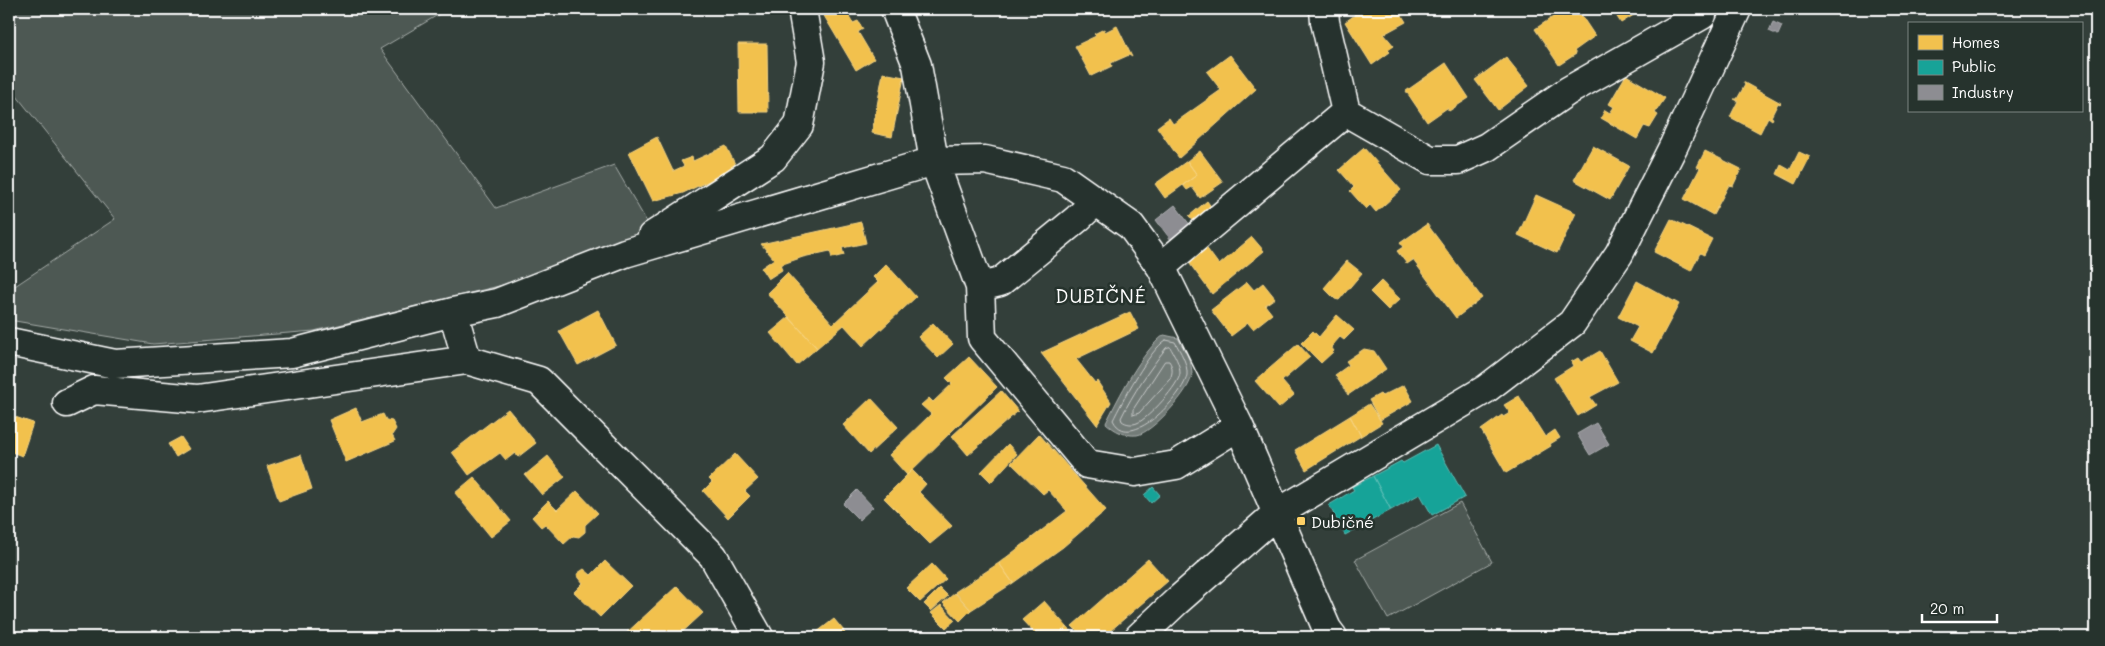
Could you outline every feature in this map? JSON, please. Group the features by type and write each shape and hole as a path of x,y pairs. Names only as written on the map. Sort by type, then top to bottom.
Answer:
{"street":[{"path":"626,253 773,158 798,125 811,62 802,9"},
{"path":"895,9 916,65 934,161 980,287 982,338 1087,464 1135,472 1176,465 1239,426"},
{"path":"1139,637 1276,514 1486,389 1572,323 1619,254 1674,145 1733,16 1700,12 1568,91 1487,147 1458,160 1430,160 1346,112 1325,22 1324,9"},
{"path":"1161,267 1346,112"},
{"path":"9,342 115,364 292,353 453,312 497,303 626,253 934,161 985,160 1063,178 1131,226 1161,267 1239,426 1326,629 1333,637"},
{"path":"980,287 1000,282 1077,220 1096,200"},
{"path":"453,312 467,360"},
{"path":"68,403 94,390 197,399 467,360 539,381 713,556 760,637"}],"shaded area":[{"path":"9,9 448,9 380,49 496,208 614,165 651,229 507,284 314,331 153,344 9,320 9,290 115,219 16,95 9,92"},
{"path":"1460,503 1492,562 1388,619 1355,560"}],"water":[{"path":"1164,335 1178,338 1191,364 1192,374 1186,390 1152,427 1137,435 1128,435 1120,432 1106,423 1139,363"}],"building: Homes":[{"path":"820,9 850,9 846,11 853,23 858,21 863,29 858,32 874,59 856,70"},
{"path":"1359,9 1398,9 1406,22 1384,34 1394,46 1388,50 1390,52 1372,65 1345,22 1355,15 1353,12"},
{"path":"1577,9 1595,36 1574,51 1576,54 1559,65 1535,29 1559,13 1562,17"},
{"path":"1612,9 1643,9 1621,23"},
{"path":"1117,26 1132,57 1129,55 1111,63 1112,66 1091,76 1075,46 1096,36 1094,34 1104,29 1105,32"},
{"path":"738,44 767,44 768,112 739,112"},
{"path":"1230,55 1256,89 1179,158 1157,127 1169,118 1173,124 1221,90 1207,72"},
{"path":"1506,57 1529,86 1498,110 1475,80"},
{"path":"1446,63 1469,98 1449,111 1447,108 1427,122 1406,91"},
{"path":"883,73 904,77 892,137 872,133"},
{"path":"1626,75 1665,98 1655,113 1658,115 1650,128 1644,126 1637,139 1601,118 1605,110 1610,113 1614,107 1609,104"},
{"path":"1743,82 1781,103 1778,103 1771,117 1773,118 1772,120 1768,117 1760,133 1730,117 1738,101 1734,99 1737,99 1745,85"},
{"path":"657,137 673,171 684,166 681,161 692,157 693,161 726,146 737,168 683,193 653,201 629,152"},
{"path":"1593,146 1629,166 1610,200 1574,180"},
{"path":"1364,148 1401,190 1376,212 1370,205 1366,209 1350,191 1354,187 1339,170"},
{"path":"1200,151 1223,182 1200,198 1192,187 1187,190 1183,185 1197,175 1187,161"},
{"path":"1705,151 1741,169 1733,186 1729,185 1713,215 1684,199 1700,168 1697,167"},
{"path":"1799,152 1810,157 1796,184 1777,174 1781,165 1790,170"},
{"path":"1187,161 1197,175 1165,198 1155,184"},
{"path":"1536,195 1576,213 1557,253 1518,235"},
{"path":"1207,201 1215,212 1198,226 1189,216"},
{"path":"1671,219 1712,239 1704,255 1700,253 1691,271 1654,252"},
{"path":"861,222 866,243 842,248 844,255 832,258 830,251 803,257 780,265 782,270 768,279 761,268 774,259 761,244"},
{"path":"1427,224 1482,298 1456,318 1413,260 1407,264 1397,251 1403,247 1400,243"},
{"path":"1252,237 1264,251 1212,294 1187,260 1205,246 1219,265"},
{"path":"1347,261 1362,273 1339,300 1335,299 1324,288"},
{"path":"886,264 916,297 863,346 844,325 817,348 767,293 787,273 833,324 878,282 873,277"},
{"path":"1381,281 1400,299 1388,310 1370,292"},
{"path":"1637,281 1679,304 1653,353 1630,341 1638,327 1618,317"},
{"path":"1247,282 1254,290 1263,283 1275,298 1265,305 1272,314 1253,329 1248,323 1231,336 1211,310"},
{"path":"598,310 616,345 578,365 559,331"},
{"path":"1130,312 1139,329 1076,359 1095,383 1097,381 1111,402 1097,425 1041,353"},
{"path":"1337,315 1354,330 1344,340 1340,337 1331,347 1334,351 1321,363 1301,343 1313,331 1319,337"},
{"path":"789,317 817,348 797,365 770,333"},
{"path":"933,323 953,344 938,358 918,337"},
{"path":"1298,344 1310,357 1282,381 1294,395 1279,408 1255,381"},
{"path":"1364,349 1374,351 1386,369 1348,395 1335,375 1349,365 1346,361"},
{"path":"1600,351 1618,382 1590,397 1596,405 1578,416 1554,378 1573,366 1571,362 1578,358 1581,362"},
{"path":"969,357 997,387 907,475 889,455 931,414 921,405 929,398 933,402 952,384 946,378"},
{"path":"1404,385 1413,401 1380,420 1369,400"},
{"path":"1001,391 1018,411 968,455 952,436"},
{"path":"1519,396 1545,437 1555,430 1560,438 1550,444 1551,446 1506,473 1481,430 1502,415 1503,417 1510,413 1504,405"},
{"path":"871,398 898,427 869,454 843,425"},
{"path":"1369,404 1382,423 1361,436 1350,416"},
{"path":"356,408 362,422 383,414 386,420 392,421 396,429 392,435 395,441 346,462 329,420"},
{"path":"508,409 536,443 518,457 515,453 506,460 500,453 469,475 452,452"},
{"path":"9,415 33,423 22,456 9,451"},
{"path":"1350,416 1361,436 1306,470 1295,450"},
{"path":"1039,434 1106,510 1063,547 1013,583 999,563 1067,511 1048,490 1043,494 1011,463"},
{"path":"181,437 189,449 176,457 168,444"},
{"path":"1008,444 1017,454 991,482 981,472"},
{"path":"735,454 758,479 745,491 750,496 728,518 703,491 712,482 709,479"},
{"path":"301,455 312,489 279,501 267,466"},
{"path":"548,456 565,477 542,495 525,475"},
{"path":"912,470 926,484 919,492 952,526 930,544 884,498"},
{"path":"474,477 511,521 491,537 455,493"},
{"path":"577,491 598,513 585,525 585,532 579,537 573,536 564,544 545,524 541,527 532,517 548,501 557,510"},
{"path":"1148,559 1168,581 1103,637 1083,637 1072,626"},
{"path":"605,561 631,586 600,617 574,592 583,583 577,575 578,573 584,569 591,575"},
{"path":"999,563 1013,583 971,610 955,592"},
{"path":"932,564 946,579 920,602 906,588"},
{"path":"677,586 703,613 677,637 622,637"},
{"path":"940,588 948,596 931,611 924,604"},
{"path":"955,593 971,610 960,621 943,603"},
{"path":"1044,601 1067,627 1056,637 1038,637 1022,620"},
{"path":"941,605 955,620 946,628 931,613"},
{"path":"834,619 844,631 836,637 812,636"},
{"path":"1067,627 1076,637 1056,637"},
{"path":"844,632 848,637 838,637"}],"building: Public":[{"path":"1436,445 1465,497 1432,515 1420,494 1391,510 1373,476 1401,461 1403,463"},
{"path":"1373,476 1391,510 1345,535 1329,505 1354,490 1352,487"},
{"path":"1153,487 1160,495 1151,503 1144,495"}],"building: Industry":[{"path":"1773,22 1782,26 1778,35 1769,31"},
{"path":"1175,205 1193,229 1174,244 1156,220"},
{"path":"1596,423 1609,444 1590,455 1577,434"},
{"path":"857,490 873,507 859,520 843,504"}],"place":[{"name":"Dubičné","path":"1301,521"}],"district":[{"name":"DUBIČNÉ","path":"1101,295"}]}
